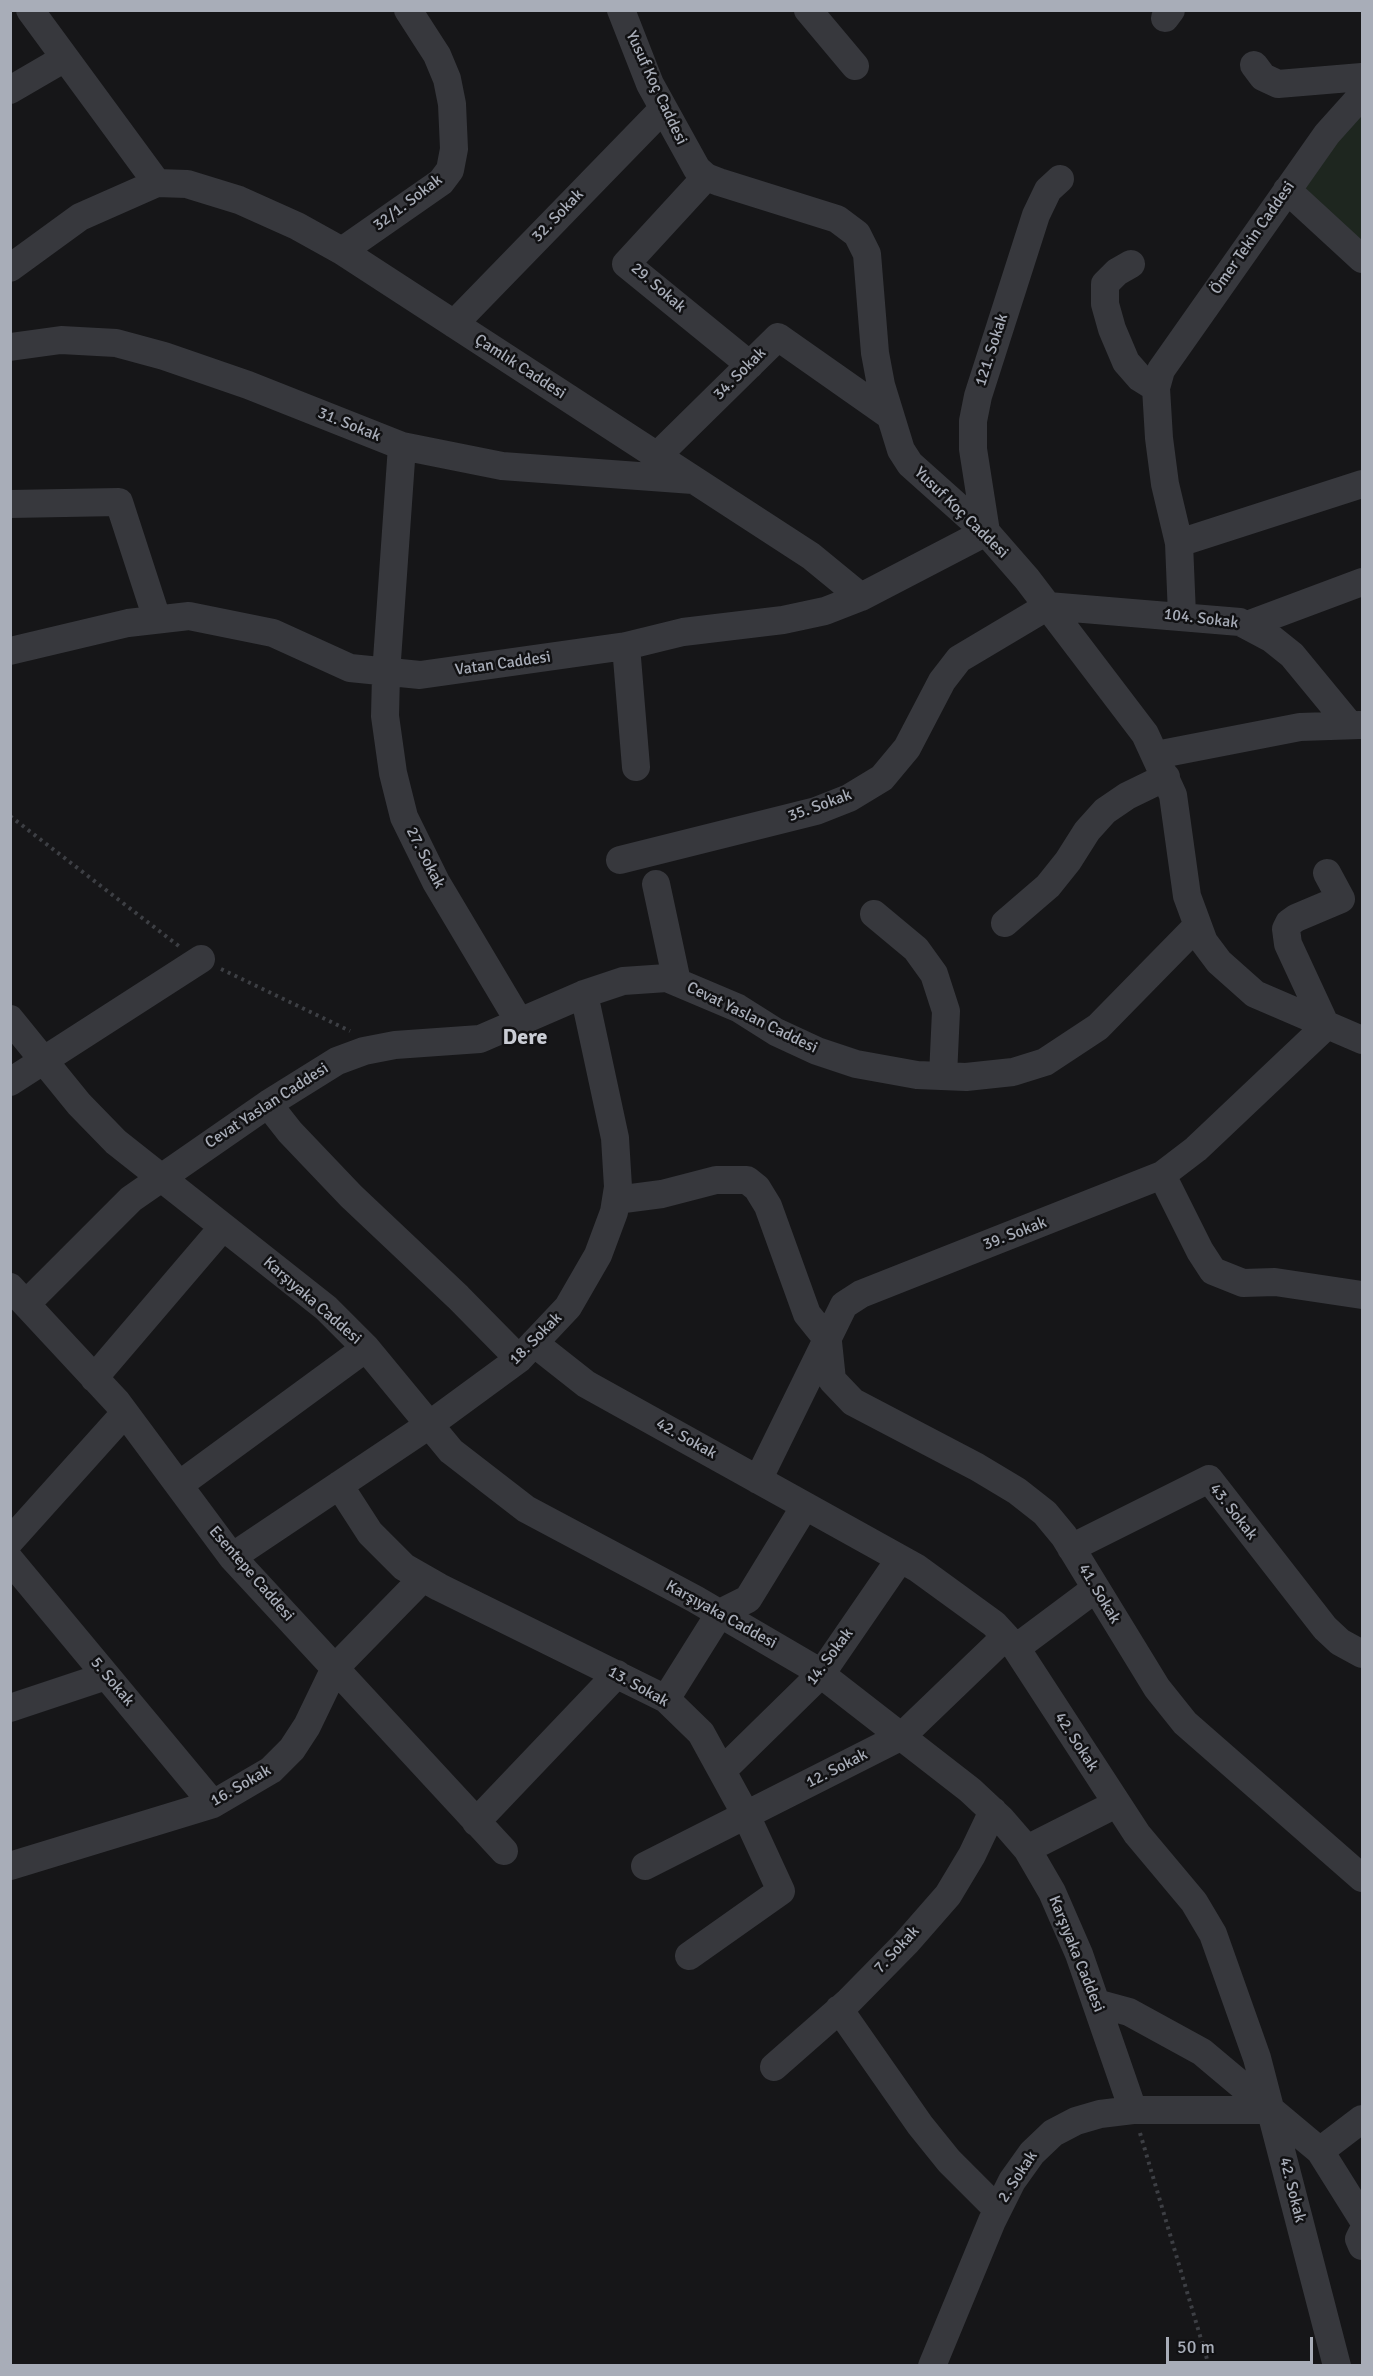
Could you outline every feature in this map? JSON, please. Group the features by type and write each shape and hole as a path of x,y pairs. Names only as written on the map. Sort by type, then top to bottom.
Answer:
{"street":[{"path":"10,268 80,217 157,183 30,10"},
{"name":"32/1. Sokak","path":"342,251 441,182 450,170 454,149 452,104 447,79 437,55 408,10"},
{"name":"Yusuf Koç Caddesi","path":"621,10 663,109 688,157 706,177 837,219 857,234 867,254 875,353 894,434 910,464 986,532 1048,606 1134,719 1161,766 1179,820 1187,896 1204,942 1238,982 1255,994 1362,1040"},
{"path":"808,10 855,66"},
{"path":"10,90 65,58"},
{"path":"1254,65 1263,76 1278,84 1362,77"},
{"name":"Ömer Tekin Caddesi","path":"1156,388 1161,370 1182,338 1327,134 1362,95"},
{"name":"32. Sokak","path":"454,324 663,109"},
{"name":"29. Sokak","path":"706,177 626,264 750,365"},
{"name":"121. Sokak","path":"986,532 973,449 973,421 978,396 1036,214 1048,190 1060,179"},
{"name":"Çamlık Caddesi","path":"157,183 187,184 239,200 297,226 342,251 811,556 861,597"},
{"path":"1287,190 1362,259"},
{"path":"1131,264 1117,272 1105,284 1105,304 1126,362 1140,378 1156,388 1165,484 1179,543 1182,615"},
{"name":"34. Sokak","path":"657,456 778,337 889,415"},
{"name":"31. Sokak","path":"10,347 61,340 126,346 248,384 402,446 502,466 695,480"},
{"path":"386,674 402,446"},
{"path":"1179,543 1360,493"},
{"path":"10,504 119,502 157,619"},
{"name":"Vatan Caddesi","path":"10,651 157,619 189,616 230,622 273,633 351,668 386,674 420,675 460,671 626,645 683,632 783,620 825,611 861,597 986,532"},
{"path":"1247,625 1362,582"},
{"name":"104. Sokak","path":"1048,606 1215,618 1247,625 1272,639 1292,655 1355,724"},
{"name":"35. Sokak","path":"620,860 816,811 857,793 882,778 907,748 942,681 959,659 1048,606"},
{"path":"626,645 636,767"},
{"name":"27. Sokak","path":"386,674 385,716 393,773 404,817 436,882 520,1023"},
{"path":"1005,923 1048,886 1068,861 1087,831 1105,811 1161,766 1300,727 1355,724"},
{"path":"1326,1026 1288,944 1286,929 1289,922 1296,918 1341,898 1327,873"},
{"path":"656,884 677,982"},
{"path":"874,914 916,949 934,974 946,1011 943,1076"},
{"name":"Cevat Yaslan Caddesi","path":"18,1295 160,1177 268,1104 337,1061 364,1051 395,1045 480,1039 584,994 623,981 667,978 738,1008 776,1032 818,1051 856,1064 916,1075 943,1076 1013,1072 1045,1062 1098,1027 1197,926"},
{"path":"10,1082 201,959"},
{"name":"18. Sokak","path":"232,1557 429,1425 526,1351 568,1307 586,1278 608,1229 616,1200 618,1164 615,1138 584,994"},
{"name":"Karşıyaka Caddesi","path":"10,1019 42,1061 116,1142 326,1308 366,1348 451,1451 526,1509 720,1613 821,1674 970,1790 993,1811 1027,1849 1052,1892 1079,1954 1133,2110"},
{"name":"39. Sokak","path":"758,1480 828,1340 833,1323 844,1305 861,1294 1162,1175 1196,1149 1326,1026"},
{"name":"42. Sokak","path":"268,1104 320,1163 526,1351 900,1559 957,1595 1011,1642 1116,1804 1137,1834 1194,1902 1213,1934 1235,1989 1271,2110 1337,2366"},
{"path":"1162,1175 1200,1251 1213,1271 1243,1283 1275,1282 1362,1295"},
{"path":"616,1200 662,1194 717,1180 747,1180 757,1188 768,1206 807,1314 828,1340"},
{"path":"94,1378 223,1227"},
{"name":"Esentepe Caddesi","path":"18,1295 125,1413 232,1557 504,1851"},
{"name":"41. Sokak","path":"828,1340 828,1362 832,1380 842,1394 1017,1491 1045,1513 1071,1548 1157,1688 1185,1723 1362,1878"},
{"path":"179,1485 366,1348"},
{"path":"10,1541 125,1413"},
{"name":"43. Sokak","path":"1071,1548 1209,1479 1324,1628 1340,1642 1362,1654"},
{"name":"13. Sokak","path":"339,1485 370,1533 404,1567 666,1699 701,1732 746,1815 781,1891 689,1956"},
{"path":"666,1699 720,1613 748,1599 805,1506"},
{"name":"14. Sokak","path":"723,1770 821,1674 900,1559"},
{"name":"5. Sokak","path":"10,1560 213,1804"},
{"name":"16. Sokak","path":"10,1866 213,1804 271,1770 292,1749 307,1726 335,1668 423,1578"},
{"name":"12. Sokak","path":"645,1866 902,1737 1011,1642 1095,1589"},
{"path":"476,1822 617,1674"},
{"path":"10,1708 106,1676"},
{"path":"1027,1849 1116,1804"},
{"name":"7. Sokak","path":"774,2067 839,2009 906,1943 948,1895 972,1855 993,1811"},
{"path":"1096,2003 1129,2012 1202,2052 1320,2151 1362,2218"},
{"path":"839,2009 927,2134 949,2161 997,2209"},
{"name":"2. Sokak","path":"932,2366 997,2209 1012,2181 1032,2153 1053,2133 1084,2118 1133,2110 1271,2110"},
{"path":"1320,2151 1362,2119"},
{"path":"1362,2233 1359,2239 1362,2246"}],"path":[{"path":"1133,2110 1209,2366"}],"shaded area":[{"path":"1362,114 1362,249 1298,186"}],"district":[{"name":"Dere","path":"525,1038"}]}
